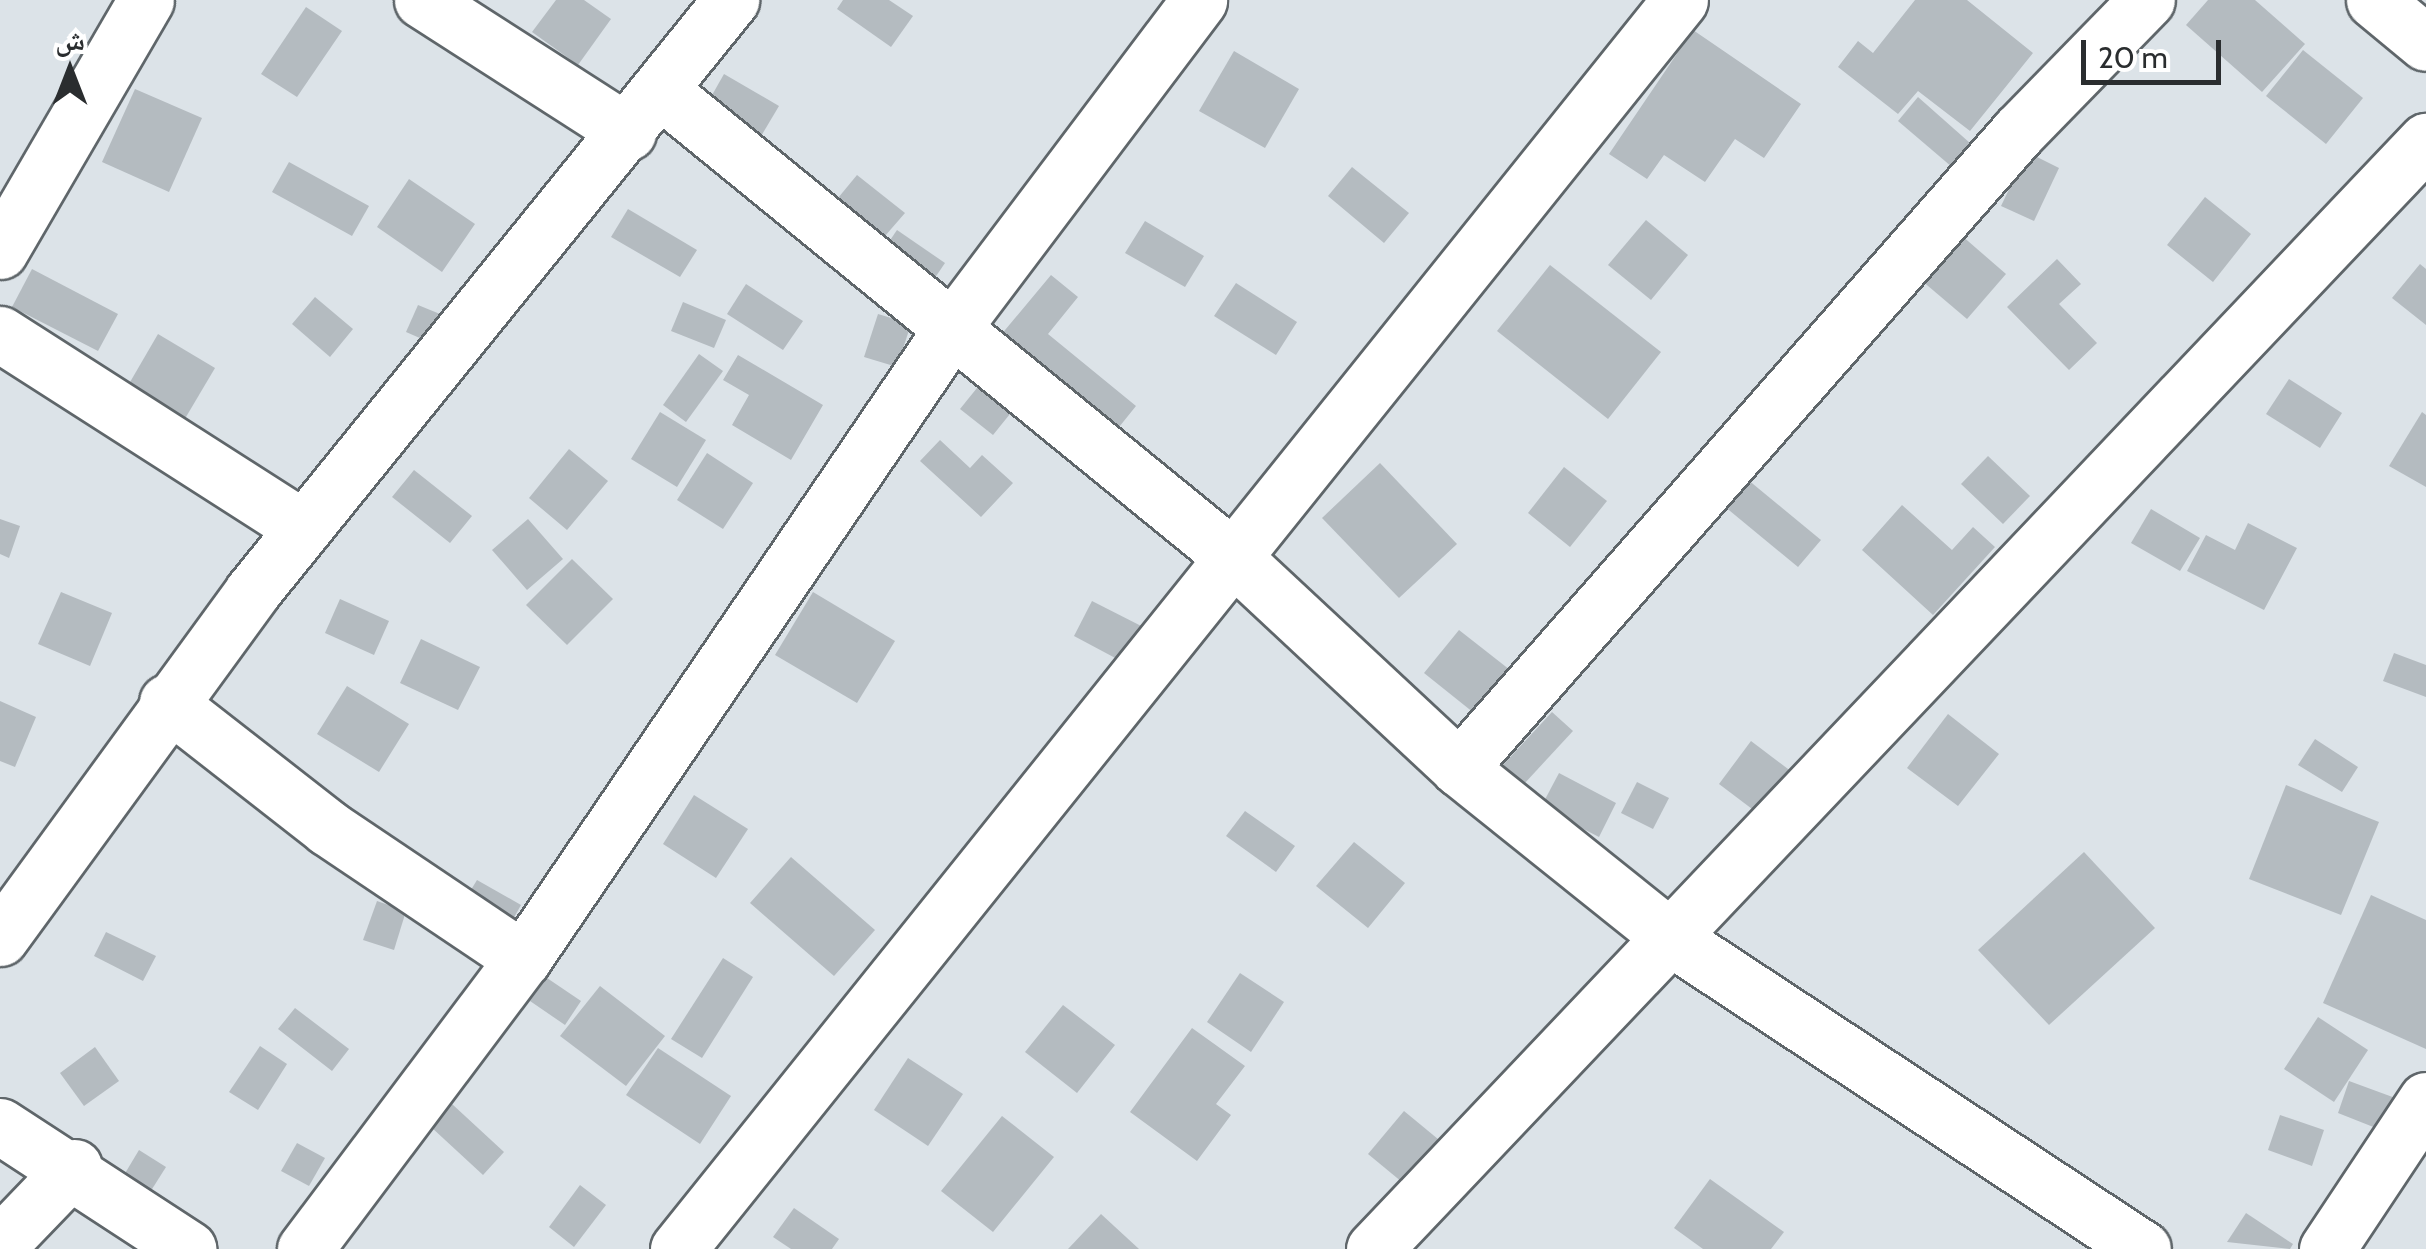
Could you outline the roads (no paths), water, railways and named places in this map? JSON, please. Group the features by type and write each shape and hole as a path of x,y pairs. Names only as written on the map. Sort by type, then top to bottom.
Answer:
{"street":[{"path":"0,251 146,0"},
{"path":"422,0 644,112 953,327 1235,559 1458,768 1671,938 2143,1249"},
{"path":"0,938 167,702 730,0"},
{"path":"304,1249 523,959 953,327 1199,0"},
{"path":"678,1249 1680,0"},
{"path":"1458,768 1968,188 2147,0"},
{"path":"2374,0 2426,43"},
{"path":"1374,1249 2426,142"},
{"path":"0,334 304,528"},
{"path":"167,702 328,828 523,959"},
{"path":"2327,1249 2426,1100"},
{"path":"0,1126 74,1167 189,1249"},
{"path":"0,1244 74,1167"}]}
